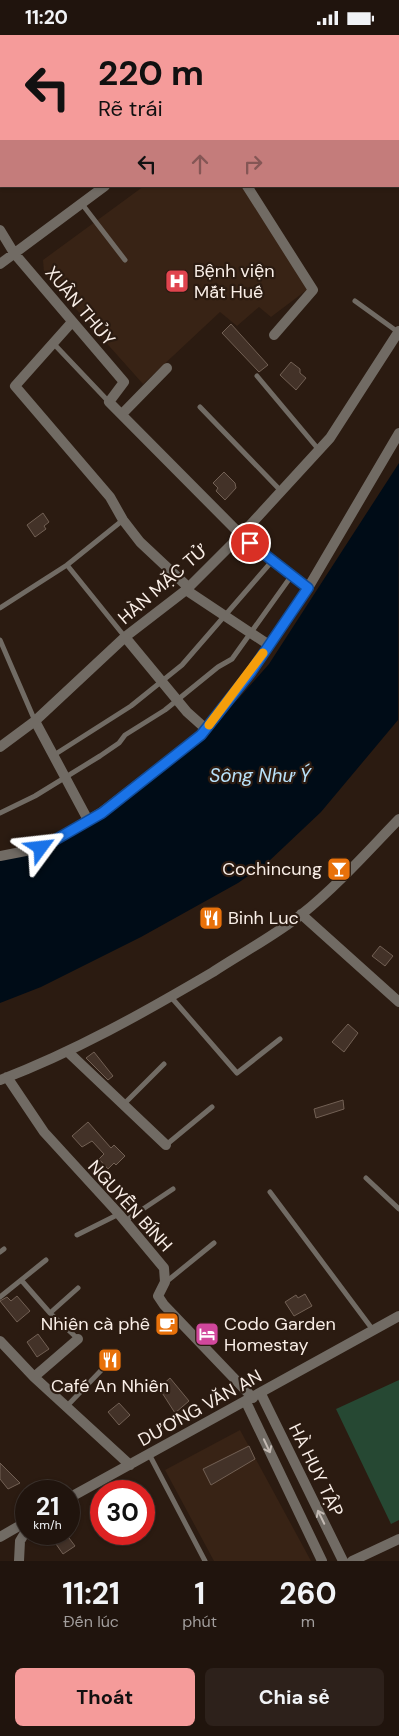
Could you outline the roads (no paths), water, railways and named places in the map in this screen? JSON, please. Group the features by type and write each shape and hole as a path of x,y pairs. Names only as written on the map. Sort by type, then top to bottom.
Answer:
{"street":[{"path":"0,264 104,187"},
{"path":"248,187 313,290 274,335"},
{"name":"XUÂN THỦY","path":"0,230 14,253 124,382 109,402"},
{"path":"72,323 52,342 15,386 110,497 123,520 140,542 187,588 269,645"},
{"name":"HÀN MẶC TỬ","path":"0,747 35,721 125,637 187,588 241,535 330,437 399,331"},
{"path":"122,415 167,369"},
{"path":"109,402 241,535 308,588"},
{"path":"0,856 41,848 88,820 144,780 206,729 251,672 308,588 399,433"},
{"path":"125,637 162,682 206,729"},
{"path":"35,721 88,820"},
{"path":"4,1078 67,1051 171,997 301,914 332,887 399,819"},
{"path":"301,914 399,1002"},
{"path":"67,1051 166,1145"},
{"name":"NGUYỄN BÍNH","path":"4,1078 44,1132 122,1218 164,1268 165,1282 158,1296 164,1305 253,1398"},
{"name":"DƯƠNG VĂN AN","path":"80,1492 399,1316"},
{"path":"34,1377 78,1339"},
{"path":"0,1343 34,1377 130,1465"},
{"name":"HÀ HUY TẬP","path":"253,1398 313,1501 343,1561"},
{"name":"HÀ HUY TẬP","path":"253,1398 297,1508 322,1561"},
{"path":"297,1508 313,1501"},
{"path":"0,1536 15,1528"},
{"path":"352,1561 399,1539"},
{"path":"19,1561 20,1545"}],"lane":[{"path":"82,204 125,260"},
{"path":"355,301 399,331"},
{"path":"52,342 109,402"},
{"path":"257,376 319,450"},
{"path":"200,407 281,492"},
{"path":"0,608 67,565 123,520"},
{"path":"54,755 131,706 182,665 273,560"},
{"path":"67,565 125,637"},
{"path":"0,813 27,800 119,743 125,735 178,700 218,667 232,659 292,575"},
{"path":"0,640 35,721"},
{"path":"171,997 237,1073 280,1039"},
{"path":"122,1105 164,1064"},
{"path":"166,1145 212,1107"},
{"path":"366,1178 399,1209"},
{"path":"77,1235 122,1218 173,1189"},
{"path":"270,1192 373,1331"},
{"path":"165,1282 214,1243"},
{"path":"0,1297 46,1261"},
{"path":"22,1281 50,1313 78,1339"},
{"path":"50,1313 78,1289"},
{"path":"67,1406 111,1360"},
{"path":"149,1454 205,1561"}],"water":[{"name":"Sông Như Ý","path":"399,463 398,720 321,812 267,863 238,883 141,937 41,987 0,1003 0,858 54,841 101,819 153,780 239,698 269,664"}],"place":[{"name":"Bệnh viện Mắt Huế","path":"177,281"},
{"name":"Cochincung","path":"339,869"},
{"name":"Binh Luc","path":"211,918"},
{"name":"Nhiên cà phê","path":"167,1324"},
{"name":"Codo Garden Homestay","path":"207,1334"},
{"name":"Café An Nhiên","path":"110,1360"}]}
